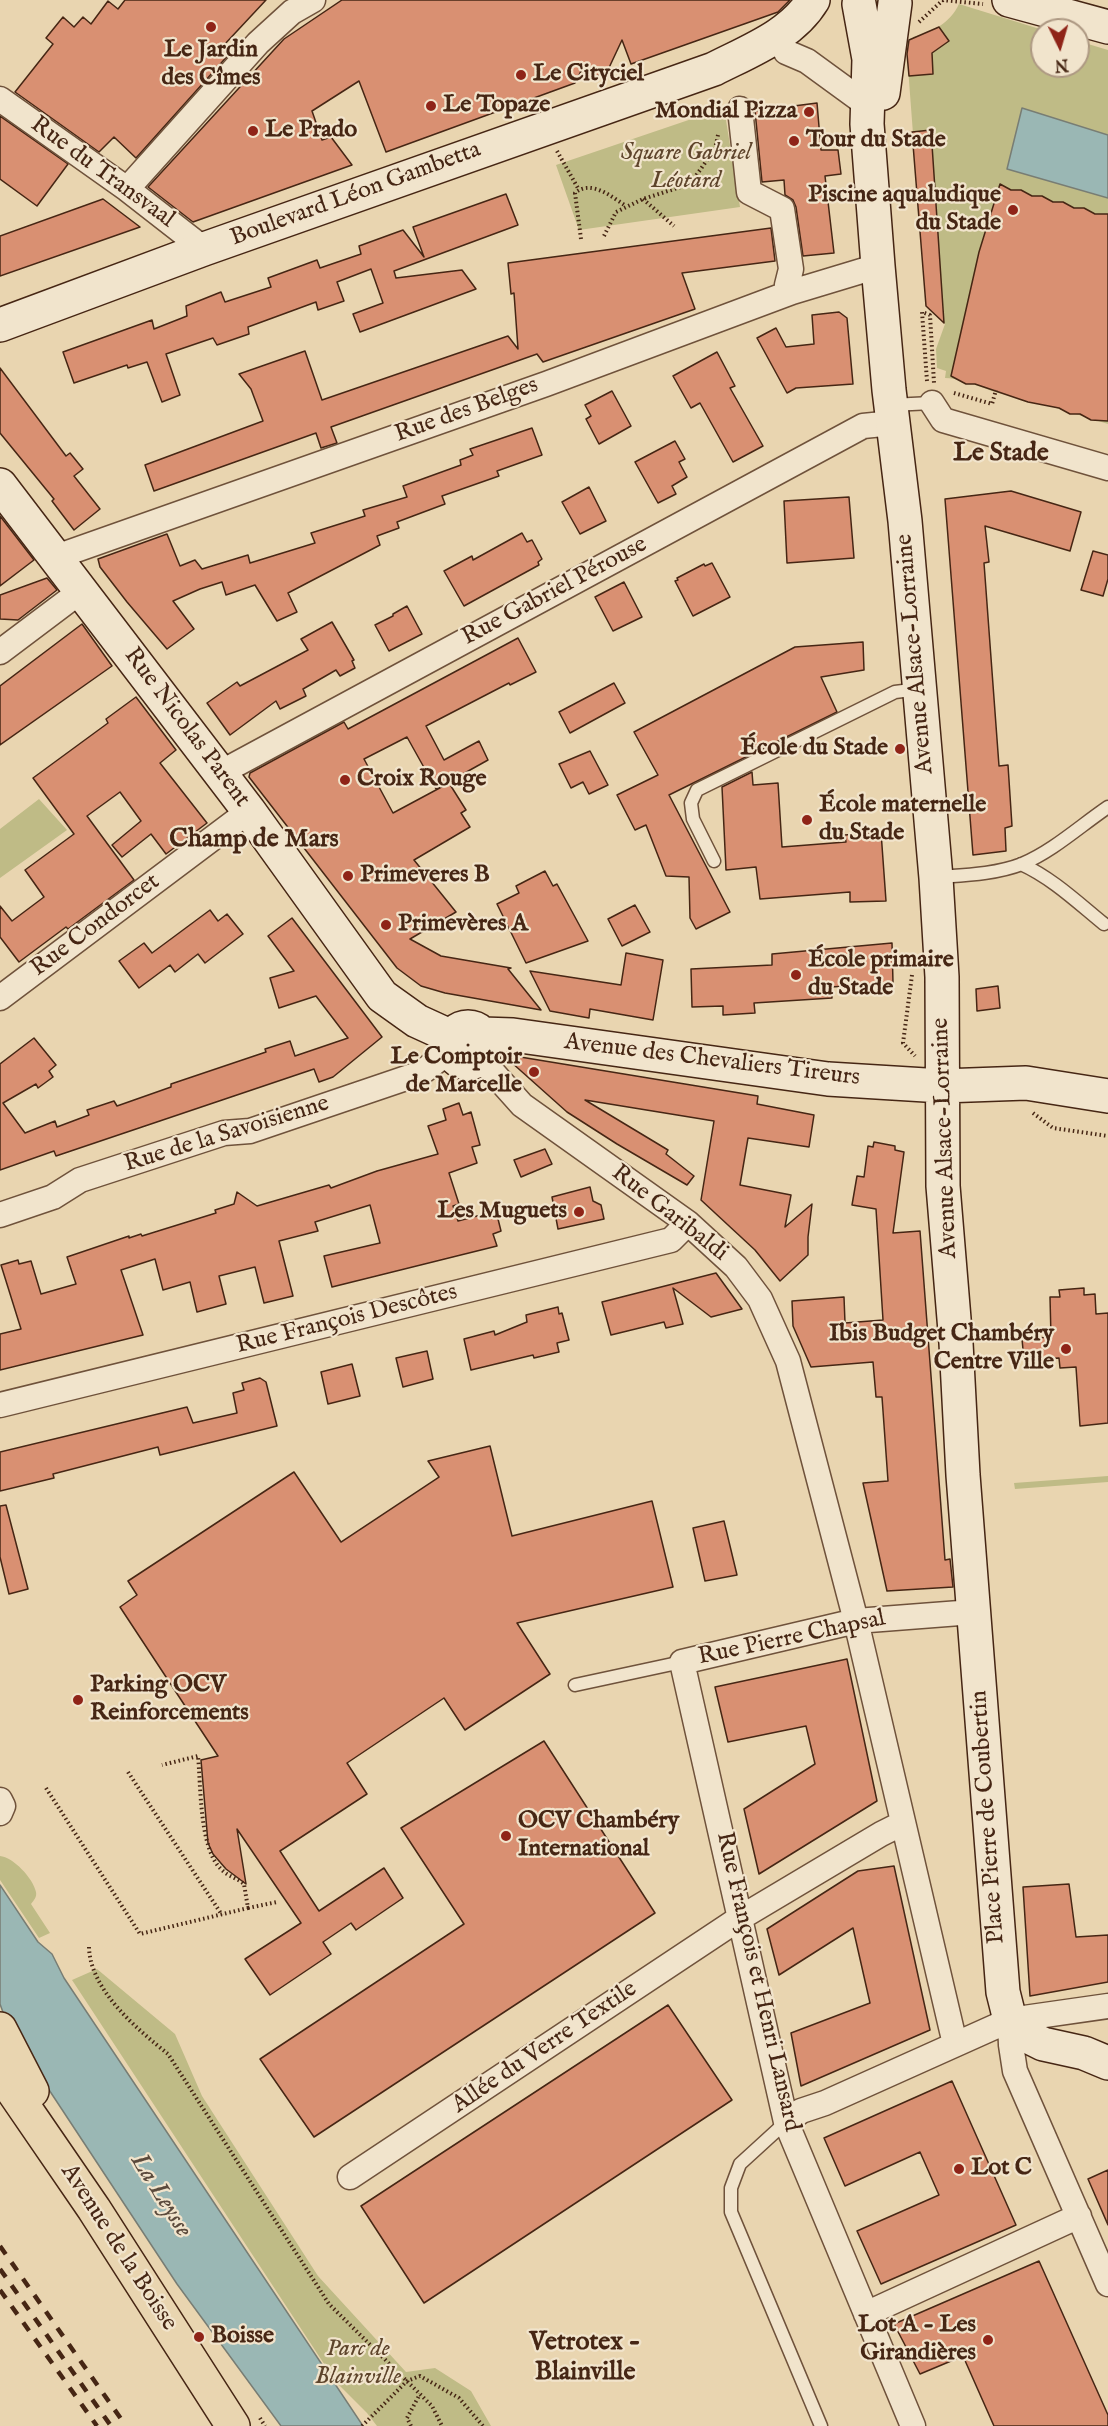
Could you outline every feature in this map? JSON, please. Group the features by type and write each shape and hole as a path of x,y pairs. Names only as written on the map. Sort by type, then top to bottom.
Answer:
{"main road":[{"name":"Boulevard Léon Gambetta","path":"0,325 204,249 714,69 761,45 796,22 813,0"},
{"path":"1009,0 1108,27"},
{"path":"1078,0 1108,8"},
{"name":"Boulevard Léon Gambetta","path":"714,69 748,65 786,52 831,15 855,2"},
{"path":"855,2 875,6 899,2"},
{"name":"Avenue Alsace-Lorraine","path":"855,2 869,59 866,104 878,266 920,689 936,878 942,977 943,1186 957,1343 963,1475 973,1612"},
{"name":"Avenue Alsace-Lorraine","path":"874,199 881,104 899,2"},
{"name":"Rue Nicolas Parent","path":"0,485 249,811 382,996 417,1021 466,1045"},
{"name":"Avenue des Chevaliers Tireurs","path":"466,1045 513,1035 828,1079 942,1086 1026,1083 1108,1096"},
{"name":"Avenue des Chevaliers Tireurs","path":"942,1086 1023,1105 1108,1117"},
{"name":"Place Pierre de Coubertin","path":"973,1612 1003,1992 1010,2020"},
{"path":"1010,2020 1025,2036 1043,2044 1084,2053 1108,2063"},
{"path":"0,2030 94,2209"},
{"name":"Avenue de la Boisse","path":"0,2072 94,2209 135,2264 233,2426"}],"street":[{"path":"127,189 258,43 292,12 313,0"},
{"path":"786,52 807,61 866,104"},
{"name":"Rue du Transvaal","path":"0,99 127,189 204,249"},
{"path":"740,109 749,192 782,209 791,269 788,285"},
{"name":"Rue des Belges","path":"56,557 546,384 792,292 878,266"},
{"path":"935,393 943,420 1108,468"},
{"name":"Rue Gabriel Pérouse","path":"220,773 863,426 892,414"},
{"path":"0,652 81,591"},
{"name":"Rue Condorcet","path":"0,998 249,811"},
{"name":"Rue de la Savoisienne","path":"0,1215 53,1197 80,1180 224,1132 250,1131 421,1073 466,1045"},
{"name":"Rue Garibaldi","path":"466,1045 522,1105 688,1223 736,1267 760,1299 788,1361 856,1621 955,2044"},
{"name":"Rue François Descôtes","path":"0,1405 671,1240 688,1223"},
{"name":"Rue Pierre Chapsal","path":"682,1662 856,1621 973,1612"},
{"name":"Rue François et Henri Lansard","path":"682,1662 786,2122 913,2426"},
{"path":"0,1800 3,1806 0,1813"},
{"name":"Allée du Verre Textile","path":"350,2177 740,1918 903,1823"},
{"path":"786,2122 801,2111 825,2103 1010,2020 1040,2018 1108,2006"},
{"path":"1010,2020 1015,2071 1108,2284"},
{"path":"866,2314 1079,2216"}],"lane":[{"path":"892,414 935,393"},
{"path":"714,861 693,819 691,803 697,790 895,692 920,689"},
{"path":"936,878 983,873 1021,864 1047,851 1108,807"},
{"path":"1021,864 1054,883 1104,924"},
{"path":"575,1684 682,1662"},
{"path":"0,2055 32,2090"},
{"path":"786,2122 740,2164 731,2188 731,2212 821,2426"}],"path":[{"path":"548,127 562,163 579,190"},
{"path":"604,236 616,212 626,206 690,184 715,149 719,130"},
{"path":"581,239 575,193 579,190 586,188 602,190 626,206"},
{"path":"643,200 674,226"},
{"path":"922,312 931,313 935,393 922,312"},
{"path":"935,393 992,404 996,390"},
{"path":"1023,1105 1053,1128 1108,1136"},
{"path":"162,1765 198,1756 205,1828 210,1852 220,1869 244,1884 248,1908"},
{"path":"128,1772 222,1915"},
{"path":"46,1788 140,1934 277,1902"},
{"path":"89,1947 89,1964 115,2005 143,2034 168,2054 329,2304 432,2406 442,2426"},
{"path":"362,2426 407,2381 420,2376 459,2398 483,2426"},
{"path":"411,2426 407,2418 420,2394"}],"green space":[{"name":"Piscine aqualudique du Stade","path":"959,4 1030,26 1030,78 1090,78 1090,45 1108,50 1108,424 1017,396 945,378 946,371 937,368 936,349 945,324 926,306 906,41 913,40 913,37 940,26"},
{"name":"Square Gabriel Léotard","path":"724,108 740,207 579,230 556,165"},
{"path":"39,799 67,830 0,878 0,829"},
{"path":"1108,1476 1108,1482 1015,1489 1014,1483"},
{"path":"0,1856 16,1864 31,1881 36,1894 31,1904 50,1933 39,1938 0,1880"},
{"name":"Parc de Blainville","path":"97,1969 175,2034 202,2096 318,2276 406,2372 435,2368 471,2391 491,2426 377,2426 336,2382 72,1980"}],"water":[{"path":"1022,108 1108,135 1108,198 1007,169"},
{"name":"La Leysse","path":"0,1885 38,1942 52,1954 64,1978 363,2426 281,2426 177,2284 1,2017 4,2015 0,2004"}],"building":[{"path":"125,0 266,0 224,45 231,52 136,158 114,137 99,152 15,92 53,44 46,38 63,17 74,27 83,17 91,24 108,1 118,9"},
{"path":"342,0 790,0 778,12 631,64 622,40 607,72 594,77 581,71 575,83 386,152 359,81 312,111 322,140 331,137 352,165 193,222 148,187 284,39"},
{"path":"939,27 949,41 932,53 933,74 909,76 907,54 909,40"},
{"path":"817,103 821,150 838,150 841,174 825,176 834,253 803,256 796,207 793,200 785,195 784,180 762,182 755,111"},
{"path":"0,116 68,164 37,206 0,179"},
{"path":"931,130 944,323 926,306 912,132"},
{"path":"1000,184 1032,196 1042,196 1053,202 1063,202 1074,208 1084,208 1095,214 1108,214 1108,421 1091,420 1059,408 1028,402 975,384 966,384 951,376 979,252"},
{"path":"506,194 518,225 394,271 396,278 462,270 476,289 360,332 353,314 383,303 371,269 337,282 344,301 318,310 316,302 248,327 249,334 217,345 213,338 166,354 180,395 162,402 147,362 128,368 127,365 74,383 63,352 152,320 154,329 187,316 186,306 221,292 225,302 271,287 268,278 317,260 320,268 361,254 359,246 403,230 424,257 413,227"},
{"path":"103,199 140,227 0,276 0,236"},
{"path":"771,228 775,261 682,273 695,309 543,362 537,354 331,427 337,443 321,448 316,433 154,491 145,465 263,421 251,389 239,374 305,351 322,400 508,336 518,349 514,293 511,294 508,263"},
{"path":"839,312 847,318 853,384 796,388 787,393 757,338 776,328 786,347 814,344 812,315"},
{"path":"717,352 735,386 730,388 763,446 733,462 700,403 691,408 673,376"},
{"path":"0,368 66,456 70,453 83,469 74,476 100,509 74,530 52,501 54,499 0,433"},
{"path":"612,391 631,426 599,444 586,419 591,416 585,405"},
{"path":"532,428 542,455 497,471 499,476 442,496 445,504 397,522 399,528 377,536 380,545 288,593 297,612 277,621 255,585 226,595 222,582 173,601 194,629 167,649 100,567 98,559 167,534 180,566 195,560 202,569 248,555 250,563 315,543 311,533 365,516 363,510 407,497 403,486 461,465 460,460 473,455 470,449"},
{"path":"675,441 685,459 679,462 687,477 672,486 676,494 658,503 635,462"},
{"path":"589,487 606,521 580,534 562,502"},
{"path":"1011,491 1081,512 1070,551 985,526 989,562 984,563 999,766 1008,765 1012,826 1005,828 1006,851 973,855 945,499"},
{"path":"849,497 854,558 787,563 784,501"},
{"path":"0,516 34,560 0,586"},
{"path":"522,533 527,542 532,540 542,559 538,562 539,565 464,606 444,571 472,556 473,560"},
{"path":"1093,551 1108,555 1108,579 1103,596 1081,590"},
{"path":"712,563 730,597 693,616 675,581 704,564 705,566"},
{"path":"47,578 57,590 18,620 0,619 0,595"},
{"path":"624,582 642,617 613,631 595,597"},
{"path":"407,606 422,634 389,651 375,625"},
{"path":"332,622 354,660 352,661 355,668 340,676 336,670 303,689 306,696 280,709 276,701 230,735 207,703 237,682 240,686 308,650 301,639"},
{"path":"82,624 112,666 0,745 0,686"},
{"path":"518,638 536,672 510,685 509,683 426,726 444,760 479,741 488,760 436,789 407,737 364,759 393,813 449,783 466,810 461,813 470,827 414,860 456,912 410,939 441,956 511,968 508,969 541,1010 445,993 421,986 397,968 249,777 250,773 344,722 348,729"},
{"path":"863,642 864,670 821,677 837,712 669,795 730,912 696,929 690,918 689,877 666,876 646,825 635,830 617,795 658,775 634,732 795,647"},
{"path":"614,683 625,703 570,733 559,712"},
{"path":"136,697 176,750 160,763 207,823 166,854 151,834 122,857 112,845 141,821 120,792 87,816 134,880 19,962 0,937 0,906 12,921 44,897 25,870 74,834 33,778 108,723 106,719"},
{"path":"590,751 608,785 589,794 583,782 571,788 559,764"},
{"path":"752,772 753,785 778,783 782,847 846,842 845,835 881,832 886,901 850,902 850,892 760,899 756,867 726,870 722,787"},
{"path":"545,871 553,886 557,884 588,941 526,963 497,904 519,893 516,886"},
{"path":"635,905 650,932 622,946 608,919"},
{"path":"210,910 218,921 227,914 243,934 205,963 198,954 175,972 170,965 139,988 119,961 144,943 152,953"},
{"path":"292,918 382,1037 333,1077 319,1082 314,1069 56,1156 54,1151 0,1170 0,1064 34,1038 56,1065 49,1071 53,1077 38,1088 36,1084 3,1103 25,1133 55,1121 57,1127 89,1115 87,1110 114,1101 117,1106 171,1087 171,1084 266,1052 265,1049 290,1041 295,1056 348,1038 316,996 279,1008 270,978 294,971 268,936"},
{"path":"892,943 893,983 831,987 832,998 754,1003 755,1013 723,1015 723,1006 692,1007 691,969 772,965 772,954"},
{"path":"626,953 663,960 653,1020 590,1009 589,1018 550,1011 530,971 621,985"},
{"path":"998,986 1000,1008 977,1011 976,989"},
{"path":"502,1054 758,1096 757,1104 814,1115 809,1147 748,1138 740,1185 791,1195 785,1227 812,1204 808,1255 780,1281 755,1250 701,1200 714,1121 585,1100 668,1150 666,1154 694,1176 687,1185 567,1112"},
{"path":"459,1103 463,1115 471,1112 480,1145 472,1147 477,1163 449,1173 459,1204 453,1206 458,1221 496,1211 501,1231 493,1234 497,1246 332,1287 324,1256 380,1243 370,1205 315,1222 318,1231 279,1241 293,1296 264,1303 255,1267 219,1276 226,1304 197,1312 190,1282 163,1290 155,1259 121,1270 143,1335 0,1370 0,1334 21,1329 1,1265 18,1260 19,1264 31,1261 41,1294 76,1284 67,1257 129,1236 129,1238 141,1234 142,1236 216,1213 215,1210 234,1204 237,1192 257,1206 329,1185 331,1188 377,1171 438,1154 428,1126 446,1120 443,1109"},
{"path":"874,1142 895,1146 895,1150 904,1152 893,1233 920,1231 945,1560 950,1559 953,1587 887,1591 863,1483 888,1481 882,1397 876,1397 873,1362 811,1367 793,1326 792,1301 844,1297 845,1323 883,1320 876,1209 852,1205 857,1176 864,1177 868,1146 873,1147"},
{"path":"545,1149 552,1164 521,1177 514,1160"},
{"name":"Les Muguets","path":"590,1187 593,1201 601,1205 604,1219 558,1229 552,1197"},
{"path":"716,1273 742,1309 711,1317 673,1288 683,1324 666,1328 664,1322 611,1335 602,1302"},
{"name":"Ibis Budget Chambéry Centre Ville","path":"1084,1288 1084,1295 1095,1294 1096,1314 1108,1313 1108,1423 1080,1426 1076,1367 1060,1368 1059,1358 1024,1360 1022,1339 1051,1337 1050,1297 1060,1297 1059,1290"},
{"path":"558,1307 559,1314 562,1313 569,1340 557,1343 559,1352 534,1358 533,1355 471,1370 464,1339 494,1331 495,1335 527,1322 526,1315"},
{"path":"427,1351 433,1379 403,1387 396,1358"},
{"path":"352,1364 360,1396 328,1404 321,1372"},
{"path":"260,1378 266,1382 277,1426 160,1455 158,1447 53,1474 54,1478 0,1491 0,1452 187,1407 193,1423 237,1413 233,1393 244,1390 242,1383"},
{"path":"490,1446 512,1536 652,1501 673,1587 517,1623 550,1674 465,1730 444,1698 347,1763 367,1794 280,1851 319,1911 384,1868 403,1898 356,1930 351,1923 323,1942 331,1954 270,1995 245,1959 301,1923 237,1829 246,1884 226,1869 213,1854 208,1843 201,1760 218,1756 120,1607 137,1595 128,1581 294,1472 341,1542 439,1477 428,1461"},
{"path":"6,1505 28,1589 9,1594 0,1557 0,1506"},
{"path":"724,1521 737,1575 705,1581 693,1528"},
{"path":"847,1659 877,1801 759,1874 744,1809 815,1764 806,1726 728,1742 715,1687"},
{"path":"544,1741 655,1913 314,2137 260,2059 464,1924 401,1828"},
{"path":"894,1866 930,2030 801,2086 791,2033 870,2003 853,1928 779,1975 767,1929 858,1871"},
{"path":"1069,1884 1076,1937 1108,1935 1108,1982 1030,1996 1023,1887"},
{"path":"668,2005 732,2100 424,2303 361,2206"},
{"name":"Lot C","path":"952,2081 1016,2225 881,2284 857,2231 939,2195 920,2152 845,2186 824,2138"},
{"path":"1108,2170 1108,2225 1088,2179"},
{"name":"Lot A - Les Girandières","path":"1039,2261 1108,2415 1108,2426 994,2426 963,2356 920,2374 894,2324"}],"railway":[{"path":"0,2246 126,2426"},
{"path":"0,2269 111,2426"},
{"path":"0,2290 97,2426"}],"place":[{"name":"Le Jardin des Cîmes","path":"211,27"},
{"name":"Le Cityciel","path":"521,75"},
{"name":"Le Topaze","path":"431,106"},
{"name":"Mondial Pizza","path":"809,112"},
{"name":"Le Prado","path":"253,131"},
{"name":"Tour du Stade","path":"794,141"},
{"name":"Piscine aqualudique du Stade","path":"1013,210"},
{"name":"École du Stade","path":"900,749"},
{"name":"Croix Rouge","path":"345,780"},
{"name":"École maternelle du Stade","path":"807,820"},
{"name":"Primeveres B","path":"348,876"},
{"name":"Primevères A","path":"386,925"},
{"name":"École primaire du Stade","path":"796,975"},
{"name":"Le Comptoir de Marcelle","path":"534,1072"},
{"name":"Les Muguets","path":"579,1212"},
{"name":"Ibis Budget Chambéry Centre Ville","path":"1066,1349"},
{"name":"Parking OCV Reinforcements","path":"78,1700"},
{"name":"OCV Chambéry International","path":"506,1836"},
{"name":"Lot C","path":"959,2169"},
{"name":"Boisse","path":"199,2337"},
{"name":"Lot A - Les Girandières","path":"988,2340"}],"district":[{"name":"Le Stade","path":"1001,455"},
{"name":"Champ de Mars","path":"254,841"},
{"name":"Vetrotex - Blainville","path":"585,2359"}]}
